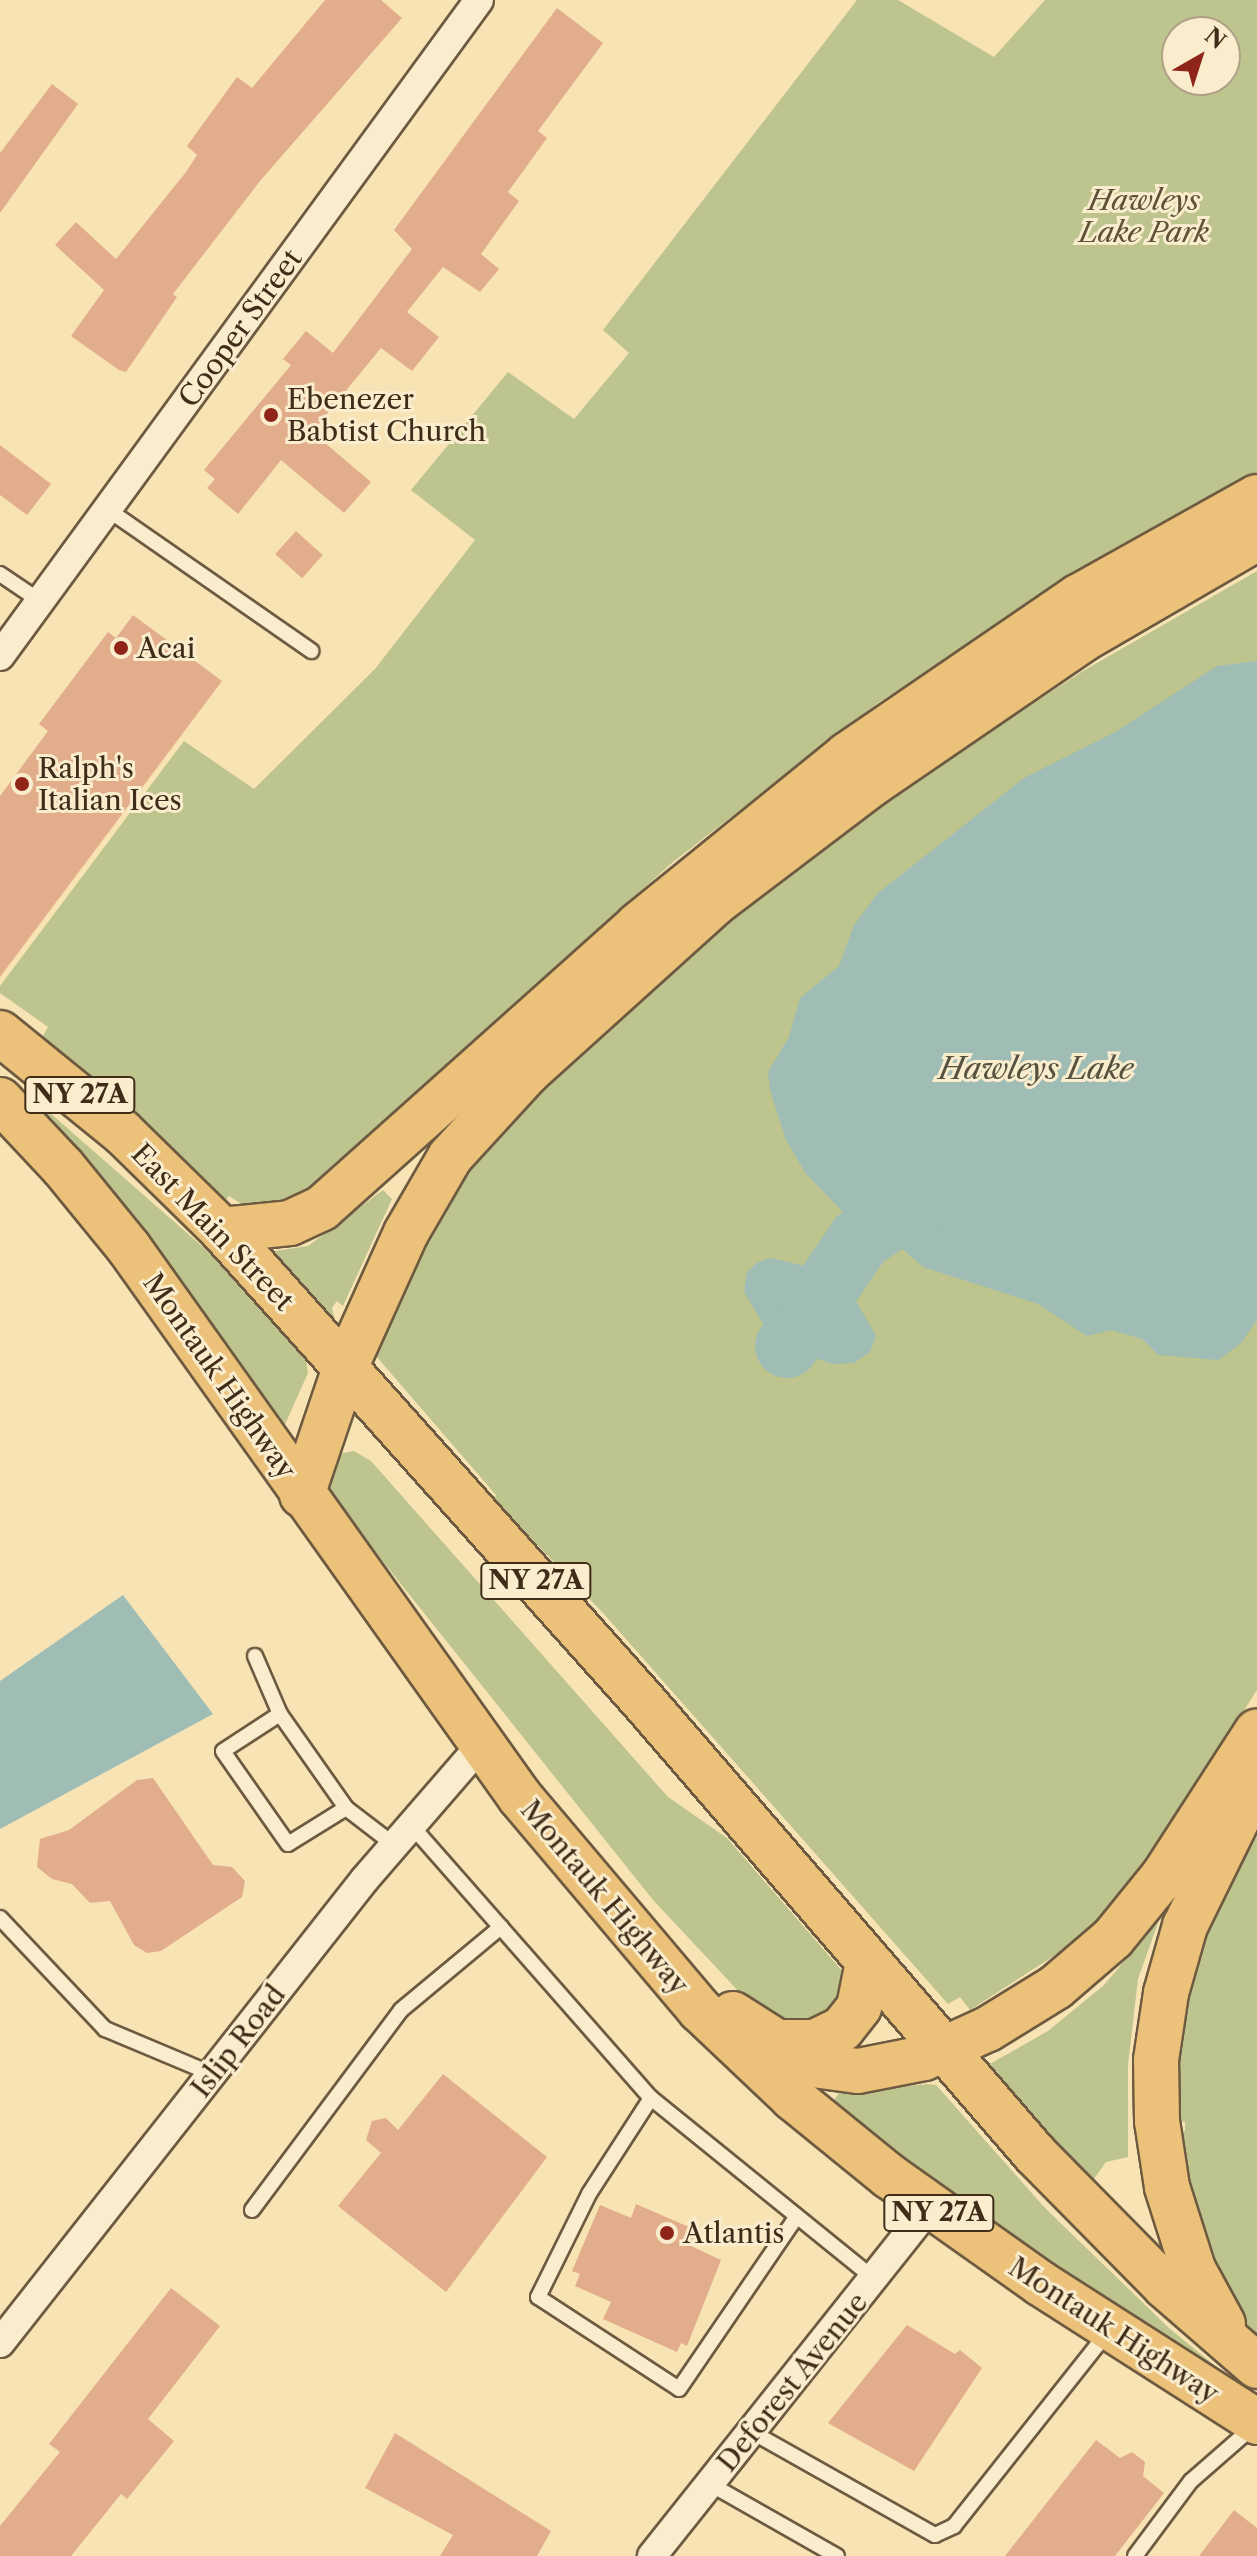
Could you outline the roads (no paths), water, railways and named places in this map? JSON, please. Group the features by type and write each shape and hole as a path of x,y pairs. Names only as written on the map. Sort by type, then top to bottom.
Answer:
{"main road":[{"path":"222,1230 290,1223 322,1208 638,925 847,755 1078,597 1257,497"},
{"path":"302,1495 345,1368 406,1233 450,1157 583,1019 715,903 894,768 1082,640 1257,538"},
{"name":"East Main Street","path":"0,1033 112,1123 222,1230 345,1368"},
{"name":"Montauk Highway","path":"0,1100 106,1219 482,1744 655,1961 793,2098 930,2206 1111,2329 1257,2423"},
{"name":"Montauk Highway","path":"345,1368 645,1703 945,2051 1089,2212 1247,2359"},
{"path":"655,1961 813,2065 858,2071 945,2051 1056,1987 1113,1938 1179,1853 1257,1731"},
{"path":"1247,2359 1179,2232 1160,2143 1156,2060 1166,1993 1185,1926 1257,1780"},
{"path":"775,2042 815,2042 842,2029 859,2007 868,1962"}],"street":[{"name":"Cooper Street","path":"0,656 479,0"},
{"name":"Islip Road","path":"0,2343 402,1834 482,1744"},
{"name":"Deforest Avenue","path":"652,2556 876,2280 930,2206"}],"lane":[{"path":"107,509 311,651"},
{"path":"0,574 40,601"},
{"path":"255,1656 280,1714 346,1808 402,1834 501,1927 651,2098 876,2280"},
{"path":"280,1714 223,1751 288,1844 346,1808"},
{"path":"0,1918 105,2029 212,2074"},
{"path":"252,2210 401,2010 501,1927"},
{"path":"651,2098 589,2194 538,2297 679,2389 797,2216"},
{"path":"752,2432 935,2535 954,2526 1111,2329"},
{"path":"1135,2556 1191,2481 1257,2423"},
{"path":"710,2484 837,2556"}],"water":[{"name":"Hawleys Lake","path":"1257,661 1257,1320 1241,1343 1219,1360 1158,1355 1142,1339 1111,1330 1087,1336 1038,1304 923,1267 898,1245 882,1238 872,1246 846,1230 849,1218 806,1174 786,1140 770,1090 768,1072 789,1037 800,998 839,966 854,925 878,893 1024,778 1117,731 1217,666"},
{"path":"836,1243 863,1260 851,1292 876,1336 870,1352 854,1363 832,1364 790,1349 768,1332 744,1292 747,1272 758,1262 771,1258 809,1267"},
{"path":"123,1595 213,1714 0,1829 0,1681"}],"waterway":[{"path":"787,1346 860,1239 933,1190"}],"place":[{"name":"Ebenezer Babtist Church","path":"271,415"},
{"name":"Acai","path":"121,648"},
{"name":"Ralph's Italian Ices","path":"22,784"},
{"name":"Atlantis","path":"667,2233"}],"park label":[{"name":"Hawleys Lake Park","path":"1144,216"}]}
